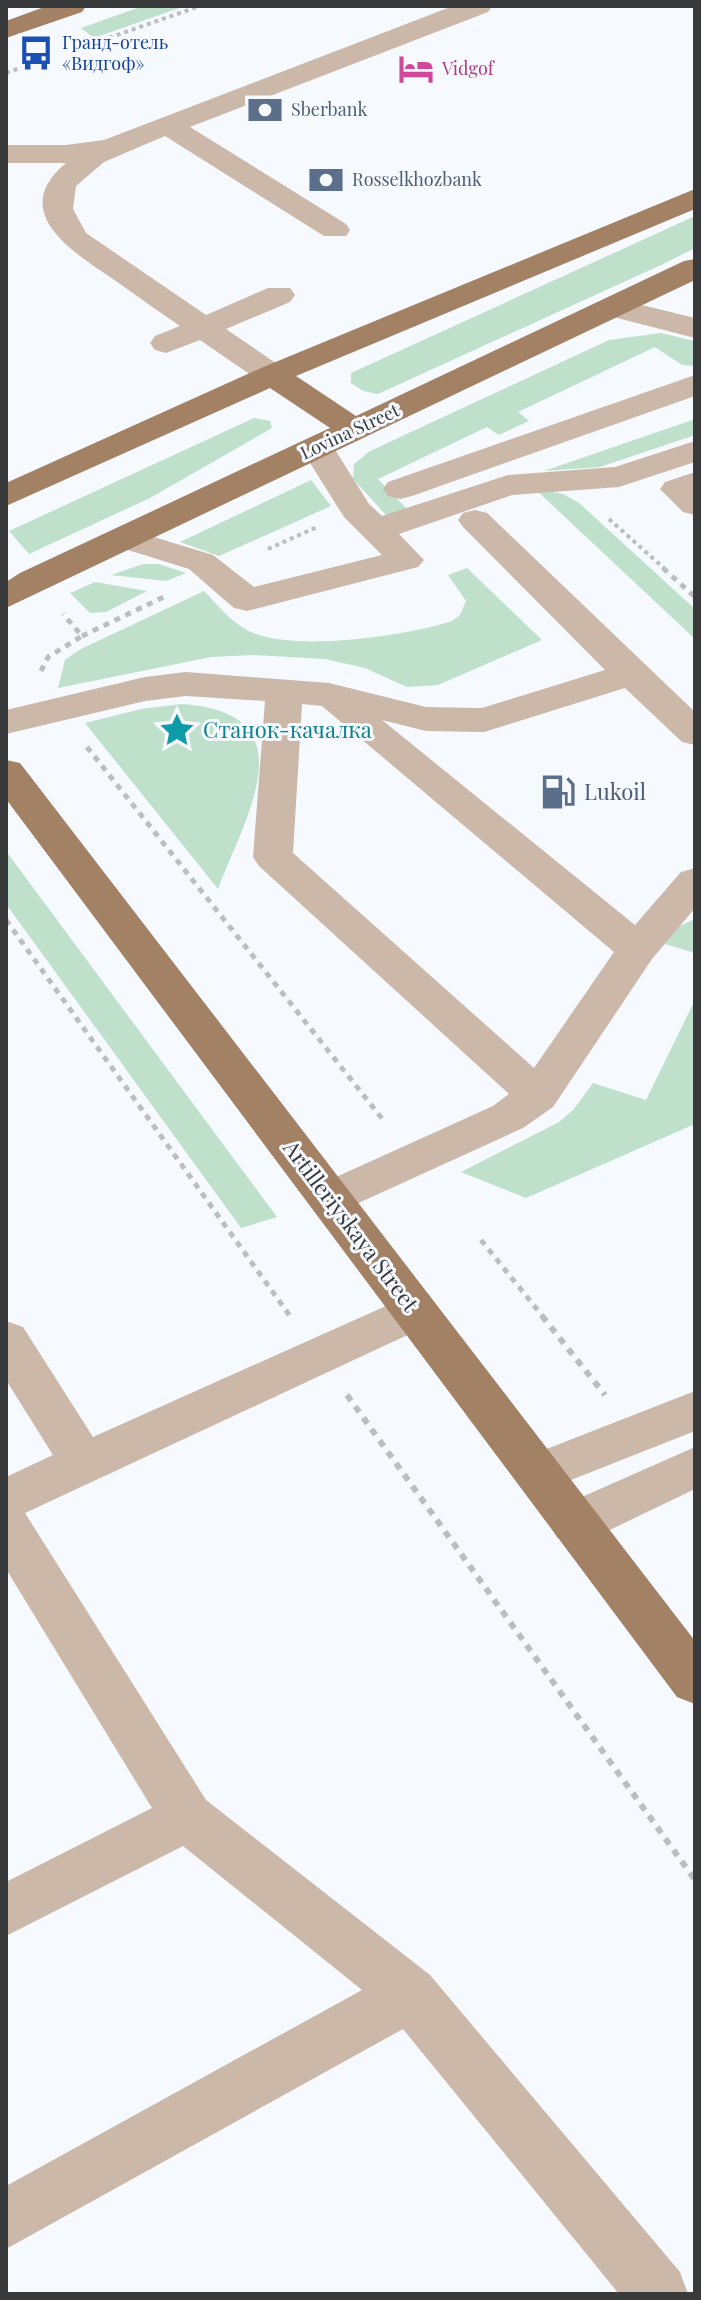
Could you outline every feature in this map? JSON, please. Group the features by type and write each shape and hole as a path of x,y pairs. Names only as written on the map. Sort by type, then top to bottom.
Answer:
{"main road":[{"path":"6,30 72,6"},
{"path":"6,496 272,375 695,198"},
{"name":"Lovina Street","path":"19,589 695,269"},
{"path":"272,375 356,430"},
{"name":"Artilleriyskaya Street","path":"6,772 695,1681"}],"lane":[{"path":"272,375 84,247 59,219 56,208 61,184 72,170 122,142 478,6"},
{"path":"167,125 335,230"},
{"path":"6,154 66,154 122,142"},
{"path":"166,343 279,295"},
{"path":"613,307 695,328"},
{"path":"400,489 695,385"},
{"path":"124,538 201,562 247,600 406,560 356,510 317,447"},
{"path":"376,530 508,485 619,477 695,451"},
{"path":"695,482 677,489 695,505"},
{"path":"475,520 695,733"},
{"path":"6,722 56,708 186,684 329,695 426,719 484,720 631,674"},
{"path":"284,691 273,857 538,1096"},
{"path":"329,695 637,949"},
{"path":"330,1199 508,1117 538,1096 637,949 695,882"},
{"path":"6,1499 415,1311"},
{"path":"6,1340 84,1463"},
{"path":"538,1473 663,1422"},
{"path":"575,1523 695,1467"},
{"path":"6,1526 187,1817 410,1994 658,2294"},
{"path":"6,1910 187,1817"},
{"path":"6,2219 410,1994"},
{"path":"681,2294 695,2290"}],"path":[{"path":"81,47 200,6"},
{"path":"6,73 21,68"},
{"path":"567,481 695,597"},
{"path":"19,589 82,636 48,657 36,681 415,1159"},
{"path":"6,920 695,1880"},
{"path":"481,1240 663,1422"}],"green space":[{"path":"143,6 185,6 94,38 81,28"},
{"path":"695,216 695,248 661,265 378,394 363,391 351,383 351,373"},
{"path":"661,333 695,341 695,366 682,365 655,347 518,412 529,421 499,435 487,427 378,479 407,509 387,516 353,479 354,464 370,451 609,340"},
{"path":"254,418 270,421 272,428 150,498 29,554 9,531"},
{"path":"695,419 695,435 600,467 544,471"},
{"path":"311,480 331,506 219,556 180,542"},
{"path":"535,489 563,494 579,503 695,609 695,639"},
{"path":"143,564 159,564 186,573 166,581 111,575"},
{"path":"467,568 542,640 438,685 407,687 365,668 325,659 253,655 211,657 58,688 65,660 81,649 204,591 239,625 264,636 289,640 347,640 406,632 452,621 460,615 466,601 448,575"},
{"path":"95,582 147,591 106,612 90,613 70,593"},
{"path":"182,704 222,712 246,727 257,748 258,773 252,801 218,889 85,723 141,709"},
{"path":"6,851 277,1217 241,1228 6,904"},
{"path":"695,919 695,953 665,944 675,928"},
{"path":"695,1000 695,1124 526,1198 461,1172 559,1122 574,1109 593,1083 646,1100"}],"place":[{"name":"Гранд-отель «Видгоф»","path":"36,53"},
{"name":"Vidgof","path":"416,69"},
{"name":"Sberbank","path":"265,110"},
{"name":"Rosselkhozbank","path":"326,180"},
{"name":"Станок-качалка","path":"177,730"},
{"name":"Lukoil","path":"558,792"}]}
